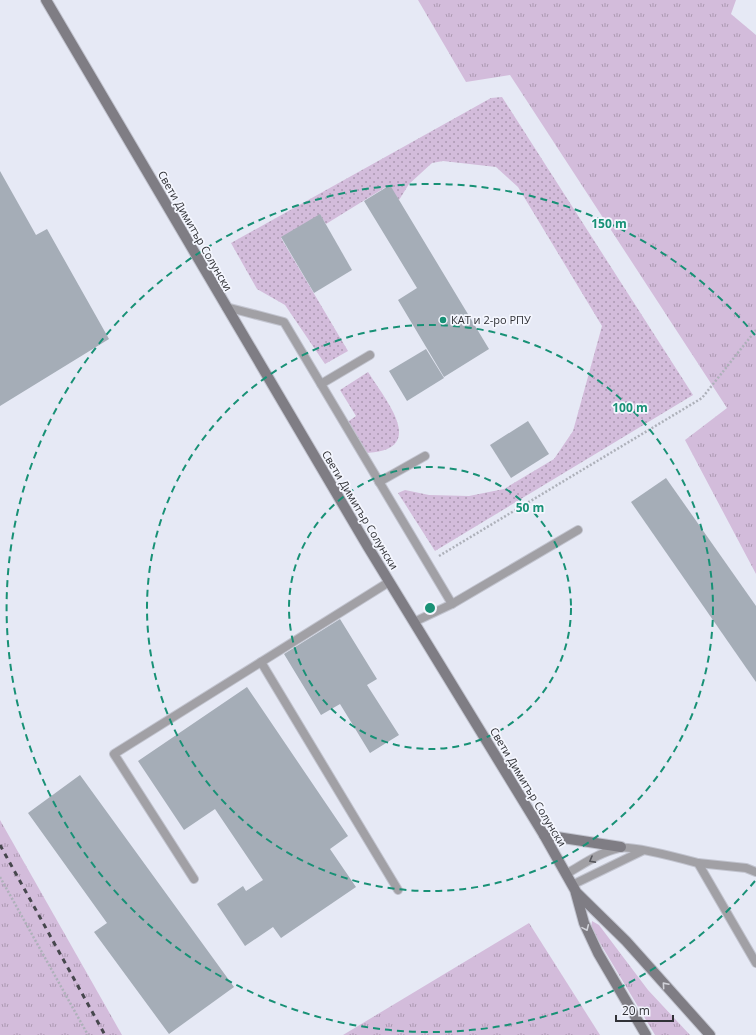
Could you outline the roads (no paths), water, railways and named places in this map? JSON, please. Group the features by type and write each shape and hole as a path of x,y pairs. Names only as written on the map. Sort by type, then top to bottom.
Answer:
{"main road":[{"name":"Свети Димитър Солунски","path":"46,0 389,582 544,834 573,888 584,923 598,953 646,1035"},
{"path":"544,834 621,847"},
{"path":"573,888 626,941 710,1035"}],"lane":[{"path":"226,307 284,322 452,604"},
{"path":"321,384 370,355"},
{"path":"379,482 425,456"},
{"path":"414,622 452,604 578,530"},
{"path":"194,879 114,754 389,582"},
{"path":"261,662 398,890"},
{"path":"566,874 605,853 621,847 698,864 746,868 756,872"},
{"path":"573,888 642,851"},
{"path":"698,864 755,957"}],"railway":[{"path":"0,845 105,1035"}],"place":[{"name":"КАТ и 2-ро РПУ","path":"443,320"}]}
